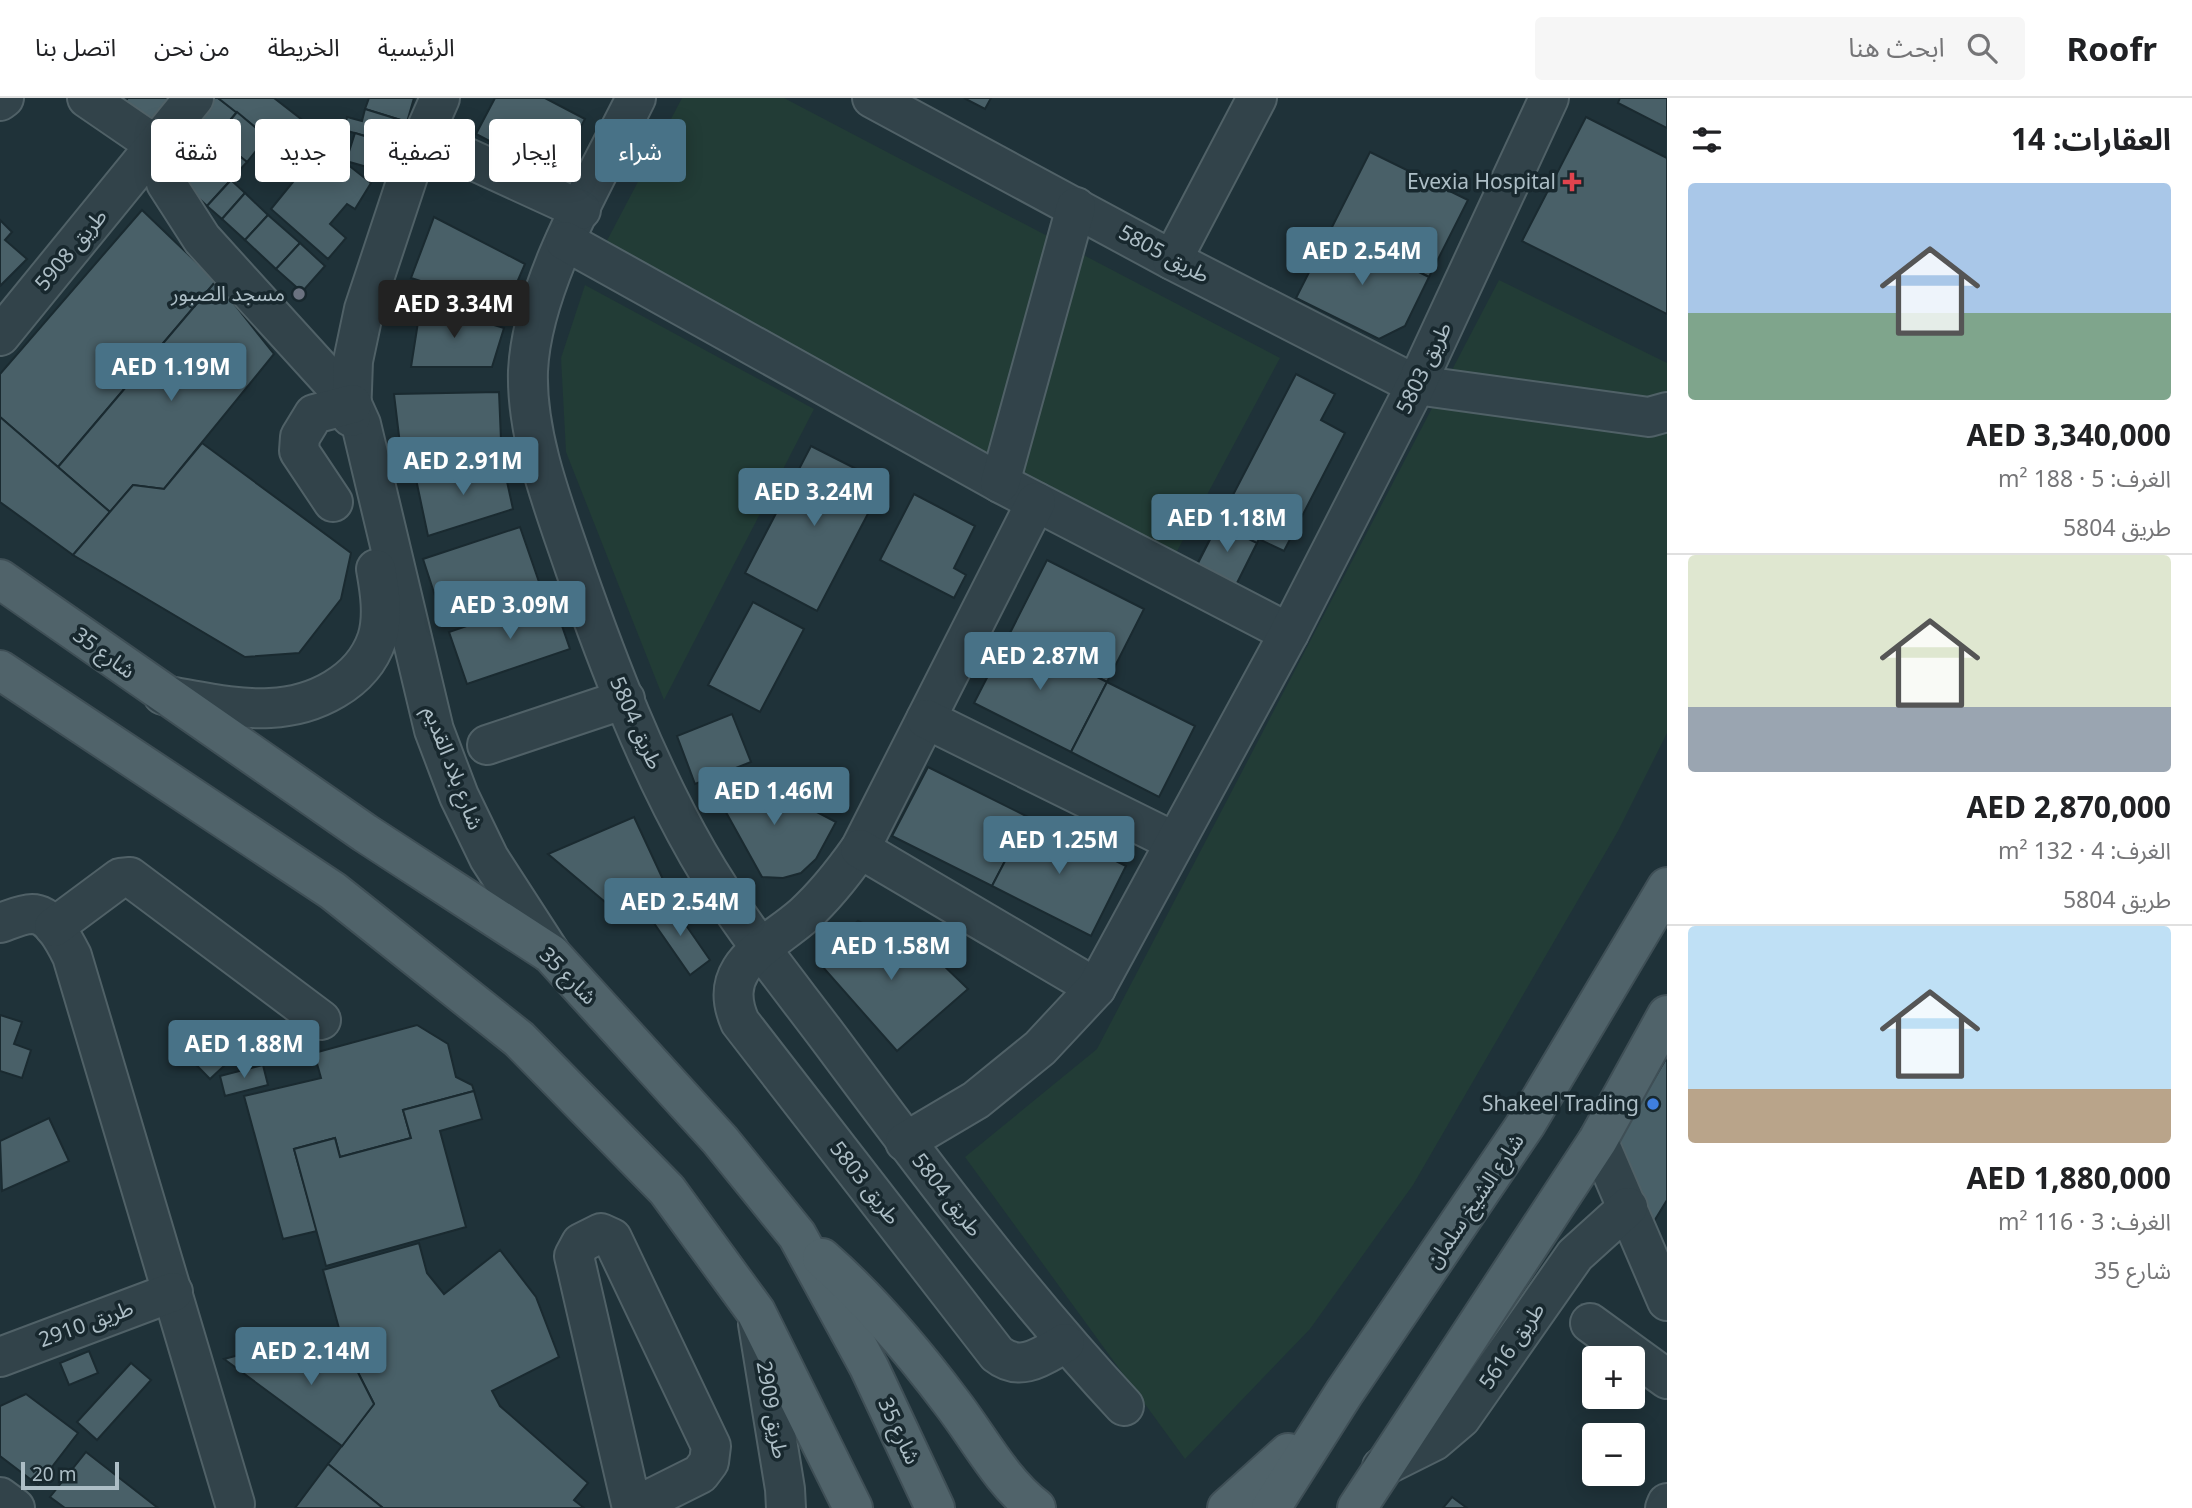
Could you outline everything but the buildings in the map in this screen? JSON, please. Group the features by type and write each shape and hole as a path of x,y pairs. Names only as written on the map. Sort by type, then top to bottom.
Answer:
{"main road":[{"name":"شارع 35","path":"0,579 163,695 365,833 551,954 720,1140 797,1235 869,1367 935,1508"},
{"path":"0,670 333,891 519,1039 667,1190 756,1312 853,1508"},
{"name":"شارع الشيخ سلمان","path":"1271,1508 1344,1393 1527,1124 1667,887"},
{"path":"1357,1508 1598,1140 1667,1015"},
{"path":"797,1235 875,1308 951,1401 1018,1494 1036,1508"},
{"path":"1227,1508 1277,1465 1344,1393"},
{"path":"823,1446 842,1508"}],"street":[{"name":"طريق 5908","path":"178,119 194,98"},
{"name":"شارع بلاد القديم","path":"430,119 440,98"},
{"name":"طريق 5804","path":"636,98 573,226 533,328 528,372 530,415 556,513 600,639 646,749 697,852 726,899 905,1142 1065,1343 1124,1406"},
{"name":"طريق 5805","path":"872,98 919,109 1076,207 1172,260 1416,385 1649,417 1667,412"},
{"path":"1172,260 1257,98"},
{"name":"طريق 5803","path":"905,1142 976,1100 1040,1048 1096,988 1289,633 1416,385 1549,98"},
{"path":"104,103 151,141"},
{"name":"طريق 5908","path":"0,336 151,153"},
{"path":"475,168 1000,483 1289,633"},
{"path":"166,182 202,239 352,404 314,414 299,444 299,451 333,502"},
{"name":"شارع بلاد القديم","path":"163,695 245,708 303,704 335,691 359,669 377,639 379,583 352,436 353,362 364,309 405,182"},
{"path":"1000,483 1076,207"},
{"name":"شارع بلاد القديم","path":"352,404 361,424 434,730 458,796 489,858 551,954"},
{"name":"طريق 5803","path":"1037,502 860,849 834,886 743,966 733,984 732,1004 740,1022 997,1354 1005,1360 1026,1363 1065,1343"},
{"path":"487,745 625,699"},
{"path":"926,719 1175,842"},
{"path":"860,849 1096,988"},
{"path":"54,927 120,878 130,877 139,881 321,1020"},
{"path":"0,923 33,914 54,927 72,956 235,1504"},
{"path":"1598,1140 1628,1206 1657,1251 1667,1301"},
{"name":"طريق 5616","path":"1382,1467 1434,1441 1461,1418 1574,1255 1628,1206"},
{"path":"601,1233 612,1238 711,1446 709,1462 700,1474 632,1508 574,1256 581,1243 601,1233"},
{"name":"طريق 2910","path":"0,1357 173,1292"},
{"name":"طريق 2909","path":"756,1312 786,1508"},
{"path":"1590,1323 1667,1379"},
{"path":"0,1497 15,1508"},
{"path":"1665,1508 1667,1503"}],"green space":[{"path":"682,98 784,98 1280,358 1176,553 601,252 638,182 686,182 686,119 671,119"},
{"path":"1499,280 1667,363 1667,733 1618,831 1413,1185 1310,1329 1185,1459 965,1157 1097,1049"},
{"path":"585,285 814,409 664,700 566,452 561,358"}],"place":[{"name":"Evexia Hospital","path":"1572,182"},
{"name":"مسجد الصبور","path":"299,294"},
{"name":"Shakeel Trading","path":"1653,1104"}]}
